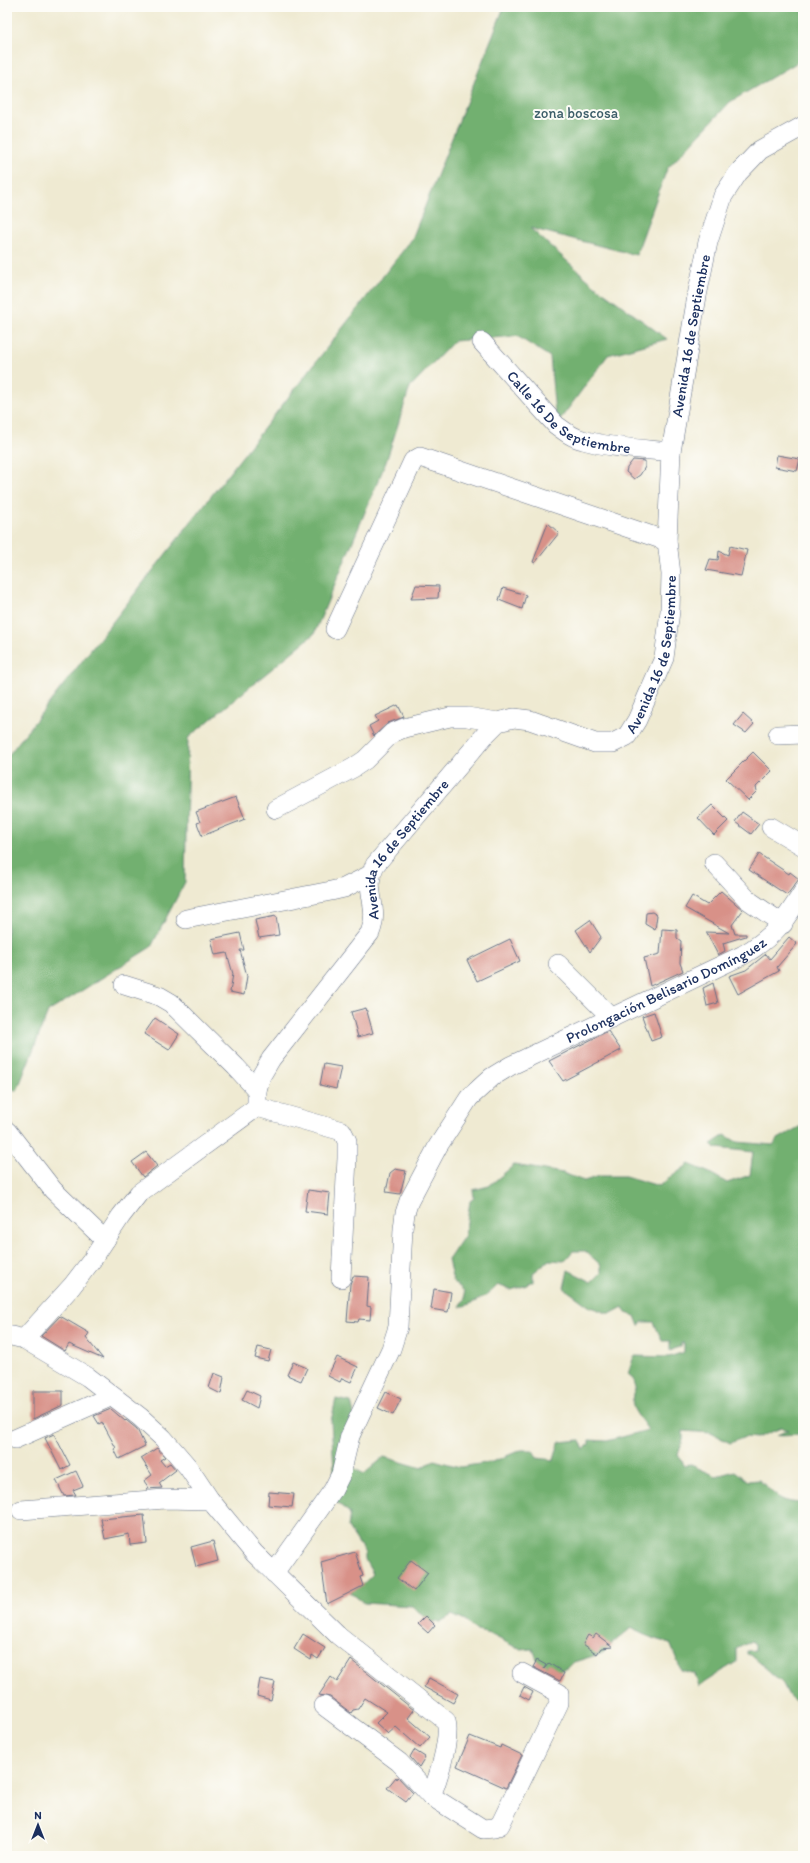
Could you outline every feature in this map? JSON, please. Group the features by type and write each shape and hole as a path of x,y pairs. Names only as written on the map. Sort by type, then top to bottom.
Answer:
{"street":[{"name":"Avenida 16 de Septiembre","path":"257,1099 261,1076 270,1058 370,933 374,922 370,875 380,859 485,735 498,722 514,718 530,720 595,743 613,744 627,736 637,720 664,658 670,611 671,574 667,541 671,452 697,296 708,242 723,196 738,173 760,150 803,126"},
{"name":"Calle 16 De Septiembre","path":"482,342 556,425 569,435 582,440 602,444 671,452"},
{"path":"334,629 413,461 420,457 667,541"},
{"path":"276,809 353,768 365,760 384,740 404,728 450,717 467,717 498,722"},
{"path":"778,735 803,734"},
{"path":"771,827 803,846"},
{"path":"714,863 748,900 783,924"},
{"path":"186,919 331,892 344,888 370,875"},
{"name":"Prolongación Belisario Domínguez","path":"274,1573 333,1490 341,1474 350,1436 358,1416 391,1349 398,1326 403,1228 405,1213 409,1201 438,1146 469,1098 492,1077 510,1066 743,956 762,944 783,924 803,892"},
{"path":"558,964 612,1018"},
{"path":"124,985 159,996 170,1003 236,1067 257,1099 330,1128 342,1131 346,1136 341,1278"},
{"path":"257,1099 139,1193 72,1286 16,1337 88,1378 140,1417 163,1438 188,1467 210,1500 254,1553 274,1573 338,1635 446,1721 448,1727 447,1740 431,1796"},
{"path":"7,1131 53,1190 105,1240"},
{"path":"16,1439 112,1396"},
{"path":"21,1510 165,1499 210,1500"},
{"path":"324,1706 399,1762 431,1796 483,1829 494,1828 500,1825 560,1700 559,1693 522,1674"}],"green space":[{"name":"zona boscosa","path":"504,7 803,7 803,59 730,102 667,169 636,255 530,228 594,285 667,339 608,355 556,425 550,357 517,336 454,341 410,387 386,462 314,634 188,738 185,882 151,947 48,1012 17,1091 7,1086 7,757 412,239"},
{"path":"799,1127 803,1127 803,1434 777,1435 788,1430 781,1428 757,1438 745,1437 730,1443 711,1433 683,1431 683,1440 678,1455 685,1466 691,1465 716,1476 735,1471 748,1481 759,1480 783,1500 803,1503 803,1707 789,1696 783,1684 777,1678 751,1655 747,1654 747,1651 756,1650 756,1644 752,1641 736,1649 736,1662 699,1686 695,1674 681,1670 670,1643 652,1638 631,1628 600,1654 574,1662 568,1668 555,1671 538,1662 533,1649 521,1650 490,1634 477,1631 465,1621 452,1615 440,1622 431,1622 412,1606 364,1603 350,1592 360,1587 373,1574 365,1560 365,1553 348,1527 350,1513 336,1502 331,1421 336,1399 351,1402 356,1423 363,1437 349,1448 350,1466 364,1474 384,1457 422,1468 434,1460 460,1467 492,1462 521,1450 533,1450 537,1458 554,1460 559,1442 580,1440 584,1450 589,1444 589,1440 607,1441 648,1430 634,1410 632,1400 636,1387 633,1378 628,1374 634,1356 669,1357 684,1352 684,1343 681,1343 681,1346 670,1351 670,1341 662,1341 654,1322 642,1322 639,1326 635,1316 626,1313 623,1307 610,1314 590,1307 564,1288 568,1270 592,1282 601,1273 601,1265 585,1251 573,1251 564,1261 549,1260 533,1273 533,1282 530,1282 527,1285 511,1290 498,1285 490,1293 480,1299 460,1307 465,1298 464,1291 453,1281 448,1260 465,1235 470,1201 474,1198 473,1190 489,1186 514,1165 563,1173 584,1181 600,1176 625,1176 659,1186 689,1164 710,1173 727,1183 750,1175 753,1152 716,1148 711,1144 725,1135 737,1142 773,1145 778,1139"}],"building":[{"path":"777,455 800,459 797,471 775,467"},
{"path":"633,460 645,461 645,467 640,475 634,479 626,472"},
{"path":"548,523 559,533 535,563 533,562"},
{"path":"730,546 747,550 741,576 706,570 710,559 718,560 719,551 728,555"},
{"path":"416,585 439,586 438,598 411,599"},
{"path":"503,588 526,595 522,609 499,600"},
{"path":"398,705 404,717 388,723 374,736 369,726 378,721 375,716"},
{"path":"743,714 754,724 746,733 734,725"},
{"path":"753,752 772,771 756,787 757,791 748,800 726,779"},
{"path":"236,797 245,819 202,836 197,823 200,822 196,812"},
{"path":"712,805 728,821 714,835 698,818"},
{"path":"742,812 759,824 751,834 735,822"},
{"path":"759,854 799,879 787,895 749,870"},
{"path":"721,891 743,910 732,925 735,934 746,934 746,936 723,943 725,951 718,955 706,932 729,933 685,908 692,896 707,905"},
{"path":"652,912 657,915 655,930 645,924 646,913"},
{"path":"276,916 279,935 259,938 255,920"},
{"path":"590,920 601,937 590,952 576,930"},
{"path":"662,929 677,930 677,938 681,941 680,963 683,971 650,986 644,958 660,954"},
{"path":"240,933 244,950 240,950 247,976 244,995 230,992 233,974 227,953 215,955 211,939"},
{"path":"789,937 797,944 777,967 779,971 738,994 729,976 746,970 766,954 770,959"},
{"path":"510,939 520,961 477,981 467,960"},
{"path":"713,983 718,1003 707,1006 703,988"},
{"path":"366,1008 373,1033 358,1037 351,1012"},
{"path":"654,1012 662,1037 651,1041 642,1016"},
{"path":"155,1018 179,1034 169,1050 144,1034"},
{"path":"608,1031 621,1050 563,1081 549,1061"},
{"path":"324,1064 341,1067 336,1089 320,1085"},
{"path":"146,1152 157,1166 143,1177 132,1162"},
{"path":"395,1169 406,1171 400,1194 386,1192 390,1173"},
{"path":"308,1190 330,1193 328,1214 305,1211"},
{"path":"353,1276 369,1277 367,1306 371,1307 370,1320 359,1319 358,1322 347,1321 350,1284"},
{"path":"434,1289 451,1292 448,1312 431,1309"},
{"path":"60,1316 89,1333 86,1338 103,1359 69,1344 65,1351 41,1336"},
{"path":"258,1347 271,1350 268,1361 255,1358"},
{"path":"337,1357 358,1367 351,1382 342,1378 340,1382 328,1376"},
{"path":"293,1362 307,1368 301,1381 287,1375"},
{"path":"214,1373 224,1377 221,1394 209,1388"},
{"path":"247,1390 260,1396 257,1408 242,1400"},
{"path":"33,1391 63,1391 63,1405 33,1419"},
{"path":"386,1392 401,1399 393,1415 378,1408"},
{"path":"111,1409 137,1429 145,1446 119,1459 114,1449 116,1448 102,1422 99,1424 94,1416"},
{"path":"54,1434 70,1465 61,1470 45,1438"},
{"path":"157,1448 165,1457 160,1460 165,1466 170,1463 176,1470 159,1483 162,1488 146,1489 149,1488 144,1481 152,1475 141,1458"},
{"path":"76,1471 83,1486 73,1490 76,1495 64,1496 56,1480"},
{"path":"269,1492 294,1494 292,1507 268,1505"},
{"path":"144,1515 147,1543 130,1545 129,1534 105,1539 101,1519"},
{"path":"213,1541 218,1561 196,1567 191,1547"},
{"path":"355,1552 363,1576 360,1577 363,1586 327,1604 321,1562"},
{"path":"411,1560 428,1573 414,1591 397,1578"},
{"path":"426,1616 435,1625 428,1633 418,1624"},
{"path":"303,1634 325,1648 318,1659 312,1655 311,1660 294,1649"},
{"path":"596,1634 613,1647 601,1648 597,1654 583,1644 588,1635 593,1638"},
{"path":"351,1660 414,1710 408,1718 430,1737 420,1748 396,1727 388,1734 376,1723 387,1712 365,1698 358,1709 353,1710 351,1713 330,1697 319,1695 331,1677 337,1682"},
{"path":"537,1660 546,1665 544,1669 549,1663 564,1673 560,1681 533,1667"},
{"path":"429,1678 458,1694 453,1703 424,1687"},
{"path":"260,1679 275,1682 271,1700 257,1696"},
{"path":"524,1687 533,1692 529,1700 520,1695"},
{"path":"470,1736 500,1748 501,1745 522,1755 506,1788 457,1766"},
{"path":"414,1750 425,1757 419,1767 410,1757"},
{"path":"396,1777 397,1779 398,1777 413,1793 406,1802 387,1788"}]}
